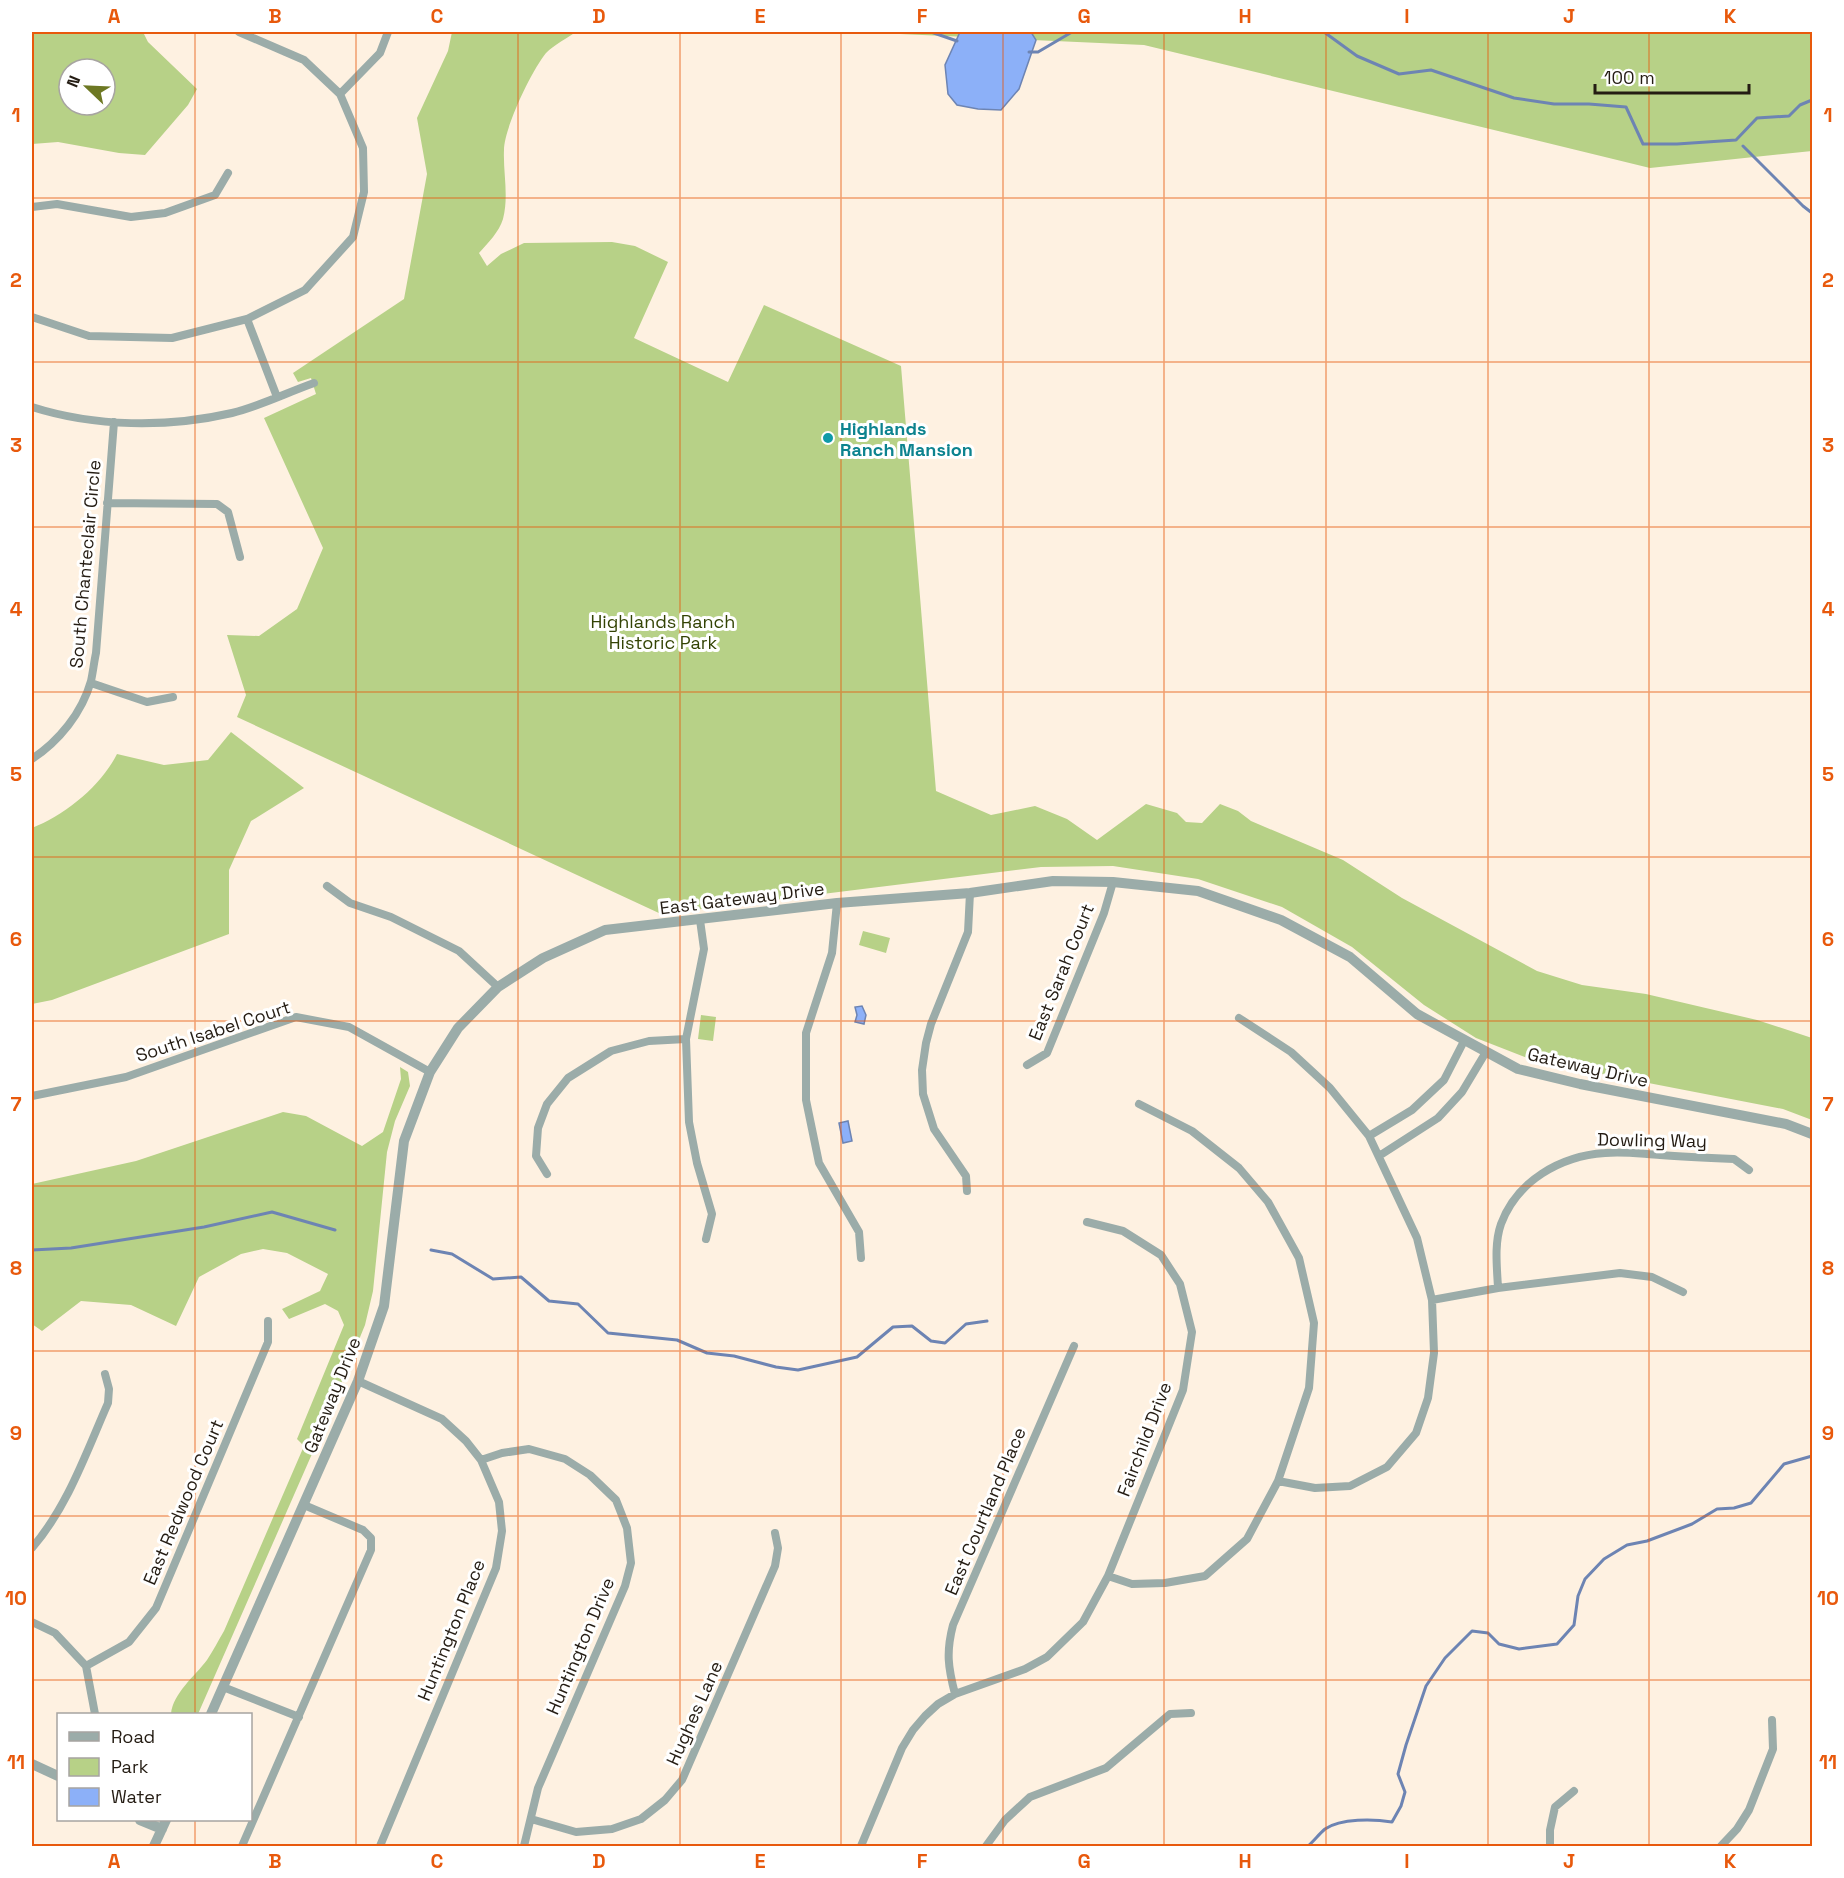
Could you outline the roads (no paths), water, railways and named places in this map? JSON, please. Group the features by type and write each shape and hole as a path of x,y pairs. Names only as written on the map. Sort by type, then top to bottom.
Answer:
{"street":[{"path":"32,317 89,336 172,338 247,319 305,290 353,237 364,192 363,148 340,94 304,60 239,32"},
{"path":"340,94 380,53 388,32"},
{"path":"32,207 57,204 131,217 165,213 215,195 228,173"},
{"path":"247,319 277,397"},
{"path":"32,407 76,418 114,422 187,421 231,413 258,405 314,382"},
{"name":"South Chanteclair Circle","path":"32,759 63,732 78,710 91,683 96,653 114,422"},
{"path":"107,503 217,504 228,512 240,557"},
{"path":"91,683 147,702 173,697"},
{"name":"East Gateway Drive","path":"430,1072 458,1028 498,987 543,958 604,930 837,903 970,893 1053,881 1113,882"},
{"name":"Gateway Drive","path":"1113,882 1198,891 1281,920 1350,957 1417,1014 1518,1069 1580,1084 1786,1124 1812,1134"},
{"name":"East Sarah Court","path":"1026,1065 1047,1053 1104,913 1113,882"},
{"path":"327,886 350,903 391,917 459,951 498,987"},
{"path":"967,1191 966,1176 934,1129 923,1094 922,1070 931,1024 969,932 970,893"},
{"path":"837,903 832,953 806,1033 806,1100 819,1163 859,1232 861,1258"},
{"path":"700,920 704,949 686,1039 689,1122 697,1163 712,1214 706,1239"},
{"name":"South Isabel Court","path":"32,1096 126,1077 296,1017 349,1027 430,1072"},
{"path":"1239,1018 1291,1052 1330,1088 1369,1136 1417,1238 1432,1300 1434,1353 1430,1387 1416,1433 1387,1467 1350,1486 1315,1488 1278,1481"},
{"path":"547,1174 536,1156 538,1128 547,1104 568,1078 610,1051 649,1041 686,1039"},
{"path":"1369,1136 1412,1110 1444,1080 1464,1041"},
{"path":"1379,1156 1438,1118 1462,1092 1486,1052"},
{"name":"Gateway Drive","path":"211,1713 358,1381 384,1306 404,1141 430,1072"},
{"path":"1108,1576 1132,1584 1165,1583 1206,1576 1247,1539 1278,1481 1309,1388 1314,1323 1299,1258 1268,1202 1239,1168 1192,1131 1139,1104"},
{"name":"Dowling Way","path":"1498,1288 1496,1249 1500,1226 1512,1202 1519,1194 1534,1178 1556,1165 1576,1157 1606,1152 1734,1159 1749,1170"},
{"name":"Fairchild Drive","path":"861,1846 902,1749 913,1730 938,1704 955,1694 1024,1669 1047,1657 1083,1622 1108,1576 1184,1390 1192,1332 1180,1284 1161,1255 1123,1231 1087,1222"},
{"path":"1432,1300 1498,1288 1620,1273 1652,1277 1683,1292"},
{"name":"East Redwood Court","path":"86,1666 129,1642 156,1608 268,1342 268,1321"},
{"name":"East Courtland Place","path":"955,1694 948,1662 948,1644 953,1625 1074,1346"},
{"path":"32,1548 58,1514 108,1403 110,1389 105,1374"},
{"name":"Huntington Place","path":"358,1381 442,1419 466,1441 481,1460 498,1502 502,1531 496,1568 380,1846"},
{"name":"Huntington Drive","path":"481,1460 502,1453 529,1449 565,1459 590,1475 616,1500 627,1528 632,1563 625,1586 538,1788 524,1846"},
{"path":"242,1846 371,1550 370,1538 363,1530 304,1505"},
{"name":"Hughes Lane","path":"531,1819 576,1832 612,1829 641,1819 665,1800 682,1780 775,1566 778,1548 775,1533"},
{"path":"32,1622 55,1632 86,1666 95,1713"},
{"path":"223,1687 299,1718"},
{"path":"986,1846 1005,1820 1030,1797 1106,1768 1170,1714 1191,1713"},
{"path":"1721,1846 1737,1829 1773,1749 1772,1720"},
{"path":"32,1764 57,1776"},
{"path":"1550,1846 1550,1830 1555,1807 1574,1791"},
{"path":"146,1821 164,1824 154,1846"}],"water":[{"path":"960,32 1031,32 1036,40 1019,89 1001,110 957,105 948,94 945,65"},
{"path":"862,1006 866,1015 864,1024 855,1022 857,1015 855,1007"},
{"path":"848,1121 852,1141 843,1143 839,1123"}],"waterway":[{"path":"931,32 957,41"},
{"path":"1029,52 1038,52 1072,32"},
{"path":"1324,32 1357,56 1399,74 1431,70 1514,98 1554,104 1626,107 1643,144 1736,140 1757,118 1789,116 1800,105 1812,100"},
{"path":"1743,146 1812,213"},
{"path":"32,1250 71,1248 204,1227 272,1212 335,1230"},
{"path":"431,1250 452,1254 493,1279 521,1277 549,1301 578,1304 608,1333 677,1340 707,1353 734,1356 798,1370 857,1357 893,1327 912,1326 931,1341 945,1343 966,1324 987,1321"},
{"path":"1308,1846 1332,1825 1367,1820 1392,1822 1401,1806 1405,1792 1398,1774 1426,1686 1445,1658 1472,1631 1488,1633 1499,1644 1519,1649 1557,1644 1574,1625 1578,1596 1585,1579 1604,1559 1627,1545 1647,1541 1692,1524 1717,1509 1734,1508 1751,1503 1784,1464 1812,1456"}],"place":[{"name":"Highlands Ranch Mansion","path":"828,438"}],"park label":[{"name":"Highlands Ranch Historic Park","path":"663,631"}]}
